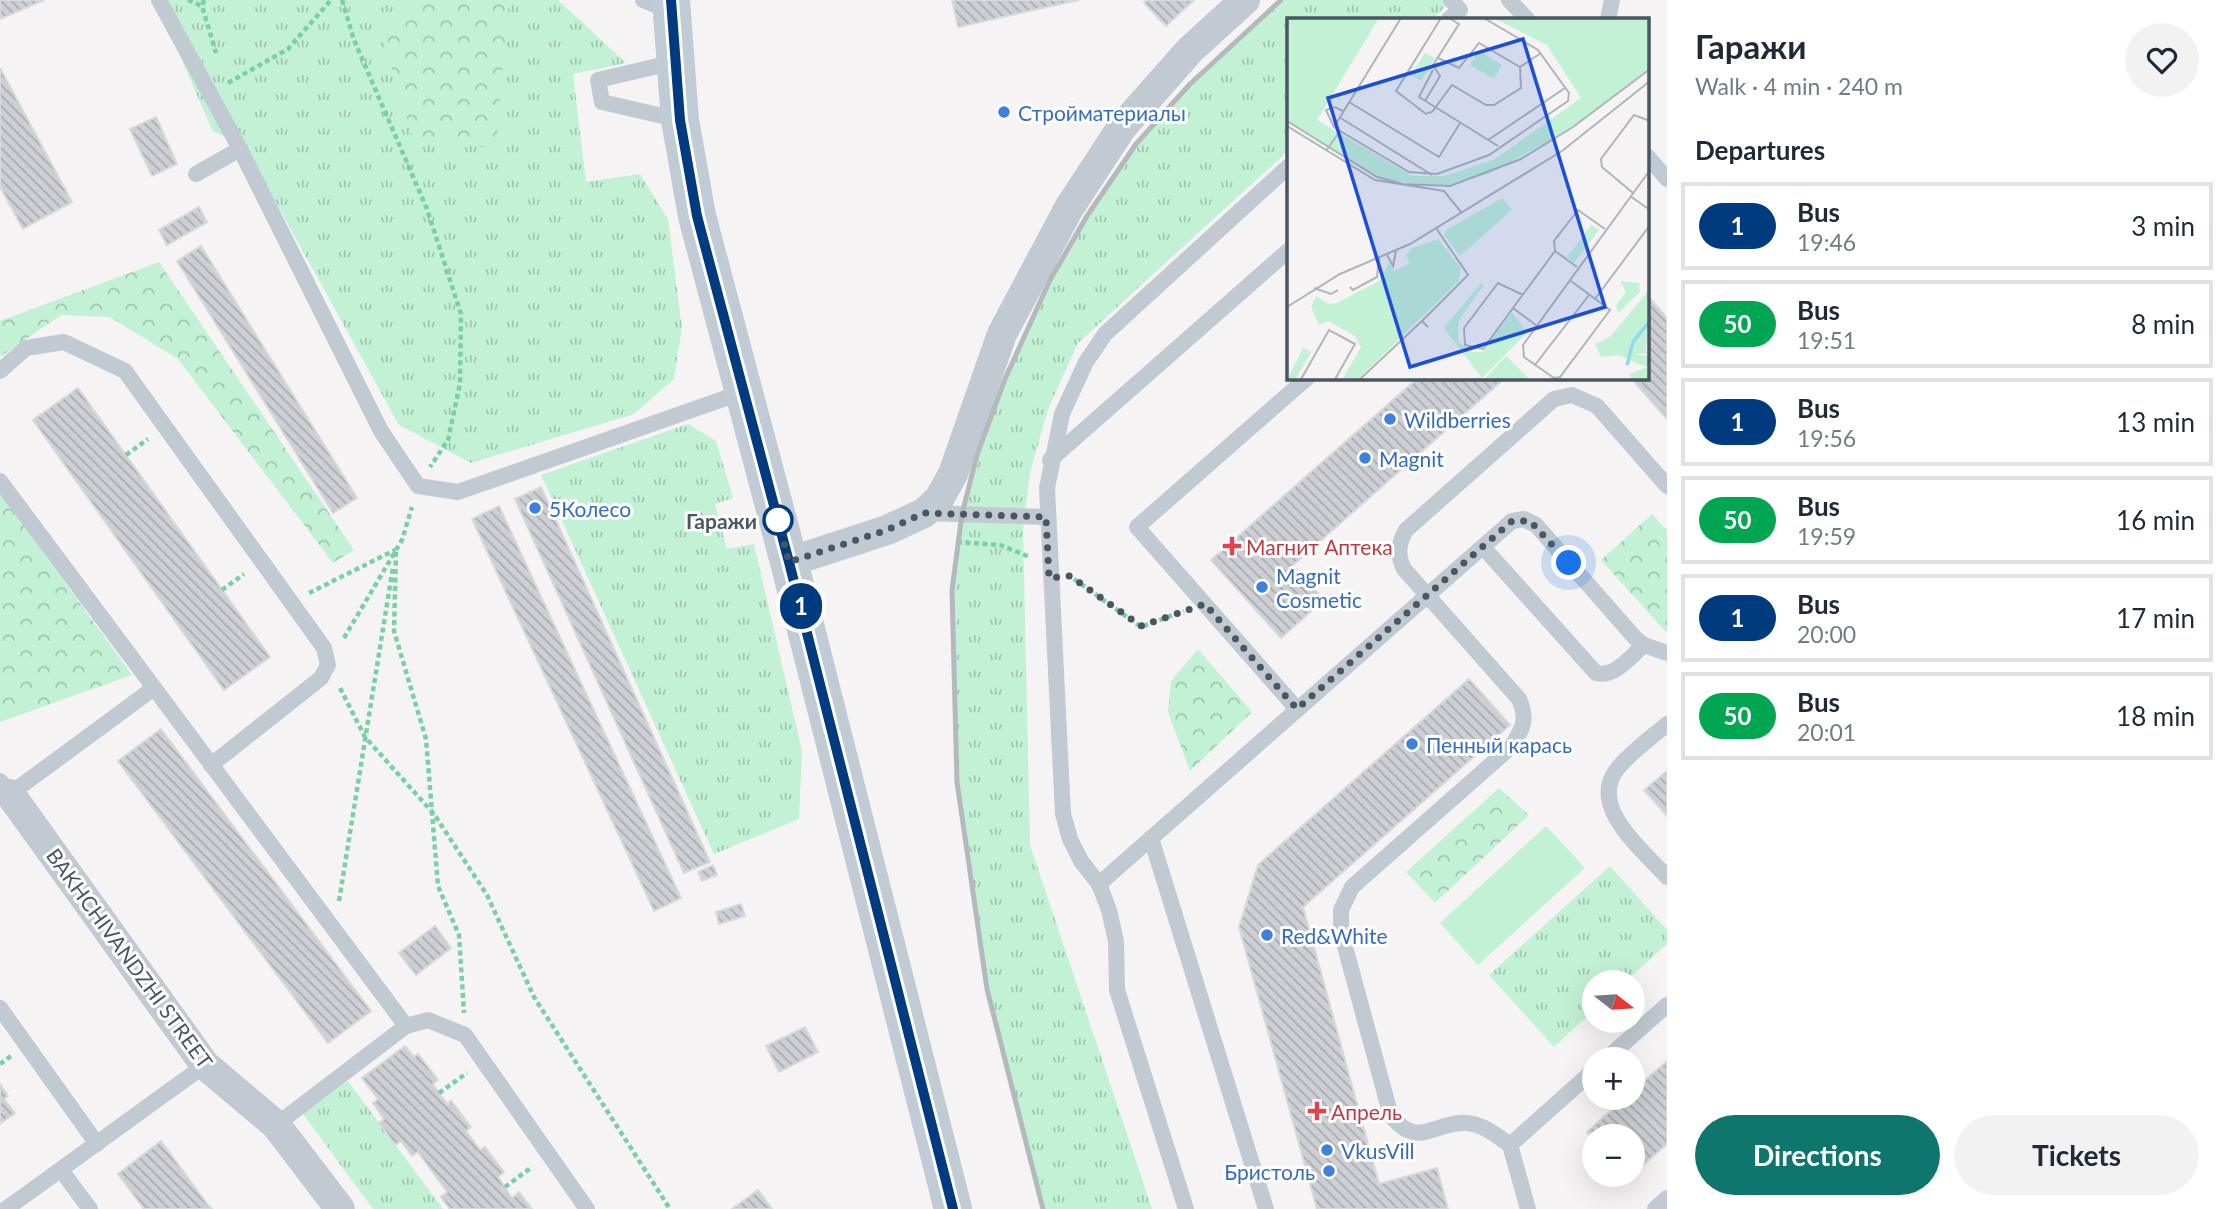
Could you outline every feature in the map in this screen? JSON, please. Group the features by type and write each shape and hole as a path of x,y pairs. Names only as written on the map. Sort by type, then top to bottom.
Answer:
{"main road":[{"path":"662,4 675,62 680,120 697,216 789,562 953,1209"}],"street":[{"path":"789,562 887,530 924,513 939,499 953,474 1002,334 1069,208 1122,127 1190,50 1245,0"},
{"name":"BAKHCHIVANDZHI STREET","path":"5,788 205,1065 276,1125 340,1209"}],"lane":[{"path":"159,0 240,149 381,431 418,486 458,492 743,392"},
{"path":"1510,0 1526,18"},
{"path":"1608,18 1612,0"},
{"path":"675,62 598,80 602,102 680,120"},
{"path":"196,174 240,149"},
{"path":"1650,159 1667,179"},
{"path":"1186,1209 1122,1009 1117,990 1116,941 1099,884 1081,861 1063,814 1046,517 1050,460 1073,388 1105,334 1287,168"},
{"path":"1050,460 1287,252"},
{"path":"0,371 26,348 64,342 125,372 324,648 328,665 321,678 211,765"},
{"path":"1297,709 1137,527 1305,380"},
{"path":"1528,1209 1510,1144 1474,1124 1461,1123 1423,1133 1412,1133 1401,1128 1391,1116 1341,932 1341,910 1352,887 1512,746 1524,727 1525,712 1519,699 1427,595 1400,559 1400,539 1406,530 1555,399 1573,396 1597,406 1667,486"},
{"path":"0,481 407,1026"},
{"path":"924,513 1046,517"},
{"path":"1099,884 1512,521 1530,521 1644,645 1667,653"},
{"path":"1483,547 1596,673 1607,674 1615,671 1644,645"},
{"path":"5,788 154,688"},
{"path":"1667,724 1617,768 1608,794 1614,817 1667,877"},
{"path":"1152,838 1266,1209"},
{"path":"1620,1047 1667,1005"},
{"path":"0,1008 97,1144"},
{"path":"276,1125 407,1026 428,1020 465,1035 587,1209"},
{"path":"6,1209 205,1065"},
{"path":"1510,1144 1582,1081"},
{"path":"61,1170 90,1209"},
{"path":"1655,1209 1667,1198"}],"path":[{"path":"188,0 202,6"},
{"path":"225,85 288,49 331,0"},
{"path":"334,929 396,549 418,486 448,440 460,384 461,314 427,209 354,40 342,0"},
{"path":"957,541 1000,545 1030,556 1049,578 1070,576 1141,626 1205,604"},
{"path":"291,602 396,549"},
{"path":"396,549 328,665 365,737 434,814 487,895 534,997 670,1209"},
{"path":"396,549 394,631 426,740 438,886 459,935 465,1035"},
{"path":"439,1093 484,1062"},
{"path":"505,1187 549,1154"}],"green space":[{"path":"156,0 558,0 626,63 573,74 586,182 640,174 668,219 682,328 674,379 634,414 471,463 399,425 242,141 213,132"},
{"path":"405,0 509,0 495,149 413,138 384,42"},
{"path":"1281,0 1453,0 1433,18 1287,18 1287,152 1078,343 1048,409 1030,473 1023,529 1030,845 1152,1209 1043,1209 987,989 957,782 952,590 962,514 977,455 1005,379 1050,280 1087,216 1136,144 1190,84"},
{"path":"159,262 354,550 333,563 178,359 110,317 61,315 0,357 0,321"},
{"path":"688,424 716,441 733,498 715,504 727,549 754,544 802,751 799,819 714,854 541,475"},
{"path":"0,493 132,675 0,722"},
{"path":"1652,514 1667,531 1667,633 1601,560"},
{"path":"1198,649 1252,712 1190,771 1168,712 1171,681"},
{"path":"1499,788 1529,815 1435,903 1406,872"},
{"path":"1546,826 1585,868 1478,965 1440,923"},
{"path":"1610,866 1667,930 1667,944 1638,970 1582,970 1582,1021 1554,1047 1489,975"},
{"path":"348,1081 443,1209 373,1209 303,1114"}],"building":[{"path":"0,0 44,0 0,19"},
{"path":"952,0 1079,0 958,27"},
{"path":"1147,0 1194,0 1166,26 1144,3"},
{"path":"0,68 72,202 23,229 0,187"},
{"path":"156,117 177,164 152,176 130,129"},
{"path":"199,207 207,222 167,245 159,230"},
{"path":"201,246 357,498 333,513 177,261"},
{"path":"1650,298 1667,318 1667,419 1633,380 1650,380"},
{"path":"1416,380 1503,380 1293,565 1324,600 1281,638 1211,560"},
{"path":"78,388 270,657 224,690 33,420"},
{"path":"541,487 710,862 684,873 515,499"},
{"path":"499,506 681,898 654,911 472,519"},
{"path":"1469,679 1510,725 1303,907 1379,1184 1437,1168 1448,1209 1317,1209 1239,927 1258,865"},
{"path":"161,729 371,1011 328,1043 118,761"},
{"path":"1667,771 1667,816 1644,790"},
{"path":"713,865 717,875 702,881 698,872"},
{"path":"741,904 745,916 719,924 716,912"},
{"path":"435,926 451,948 416,975 399,953"},
{"path":"805,1027 818,1052 779,1072 766,1046"},
{"path":"405,1046 414,1057 418,1054 438,1080 433,1084 447,1104 451,1101 471,1127 466,1131 480,1150 485,1147 504,1172 498,1177 512,1198 519,1192 532,1209 450,1209 441,1197 447,1192 418,1152 412,1156 401,1141 395,1145 379,1123 384,1119 373,1103 378,1099 362,1078"},
{"path":"1667,1061 1667,1144 1645,1163 1645,1124 1596,1124 1612,1110 1645,1110 1645,1080"},
{"path":"0,1084 8,1096 4,1099 15,1113 0,1124"},
{"path":"161,1141 212,1209 144,1209 118,1174"},
{"path":"758,1190 772,1209 732,1209"}],"railway":[{"path":"1043,1209 987,989 957,782 952,590 962,514 977,455 1005,379 1050,280 1087,216 1136,144 1190,84 1281,0"}],"bus line":[{"name":"1","path":"671,0 680,120 697,216 789,562 953,1209"}],"place":[{"name":"Стройматериалы","path":"1004,112"},
{"name":"Wildberries","path":"1390,419"},
{"name":"Magnit","path":"1365,458"},
{"name":"5Колесо","path":"535,508"},
{"name":"Гаражи","path":"778,520"},
{"name":"Магнит Аптека","path":"1232,546"},
{"name":"Magnit Cosmetic","path":"1262,587"},
{"name":"Пенный карась","path":"1412,744"},
{"name":"Red&White","path":"1267,935"},
{"name":"Апрель","path":"1317,1111"},
{"name":"VkusVill","path":"1327,1150"},
{"name":"Бристоль","path":"1329,1171"}],"route":[{"path":"778,520 789,562 887,530 924,513 1046,517 1049,578 1070,576 1141,626 1205,604 1297,709 1512,521 1524,519 1536,525 1569,563"}]}
